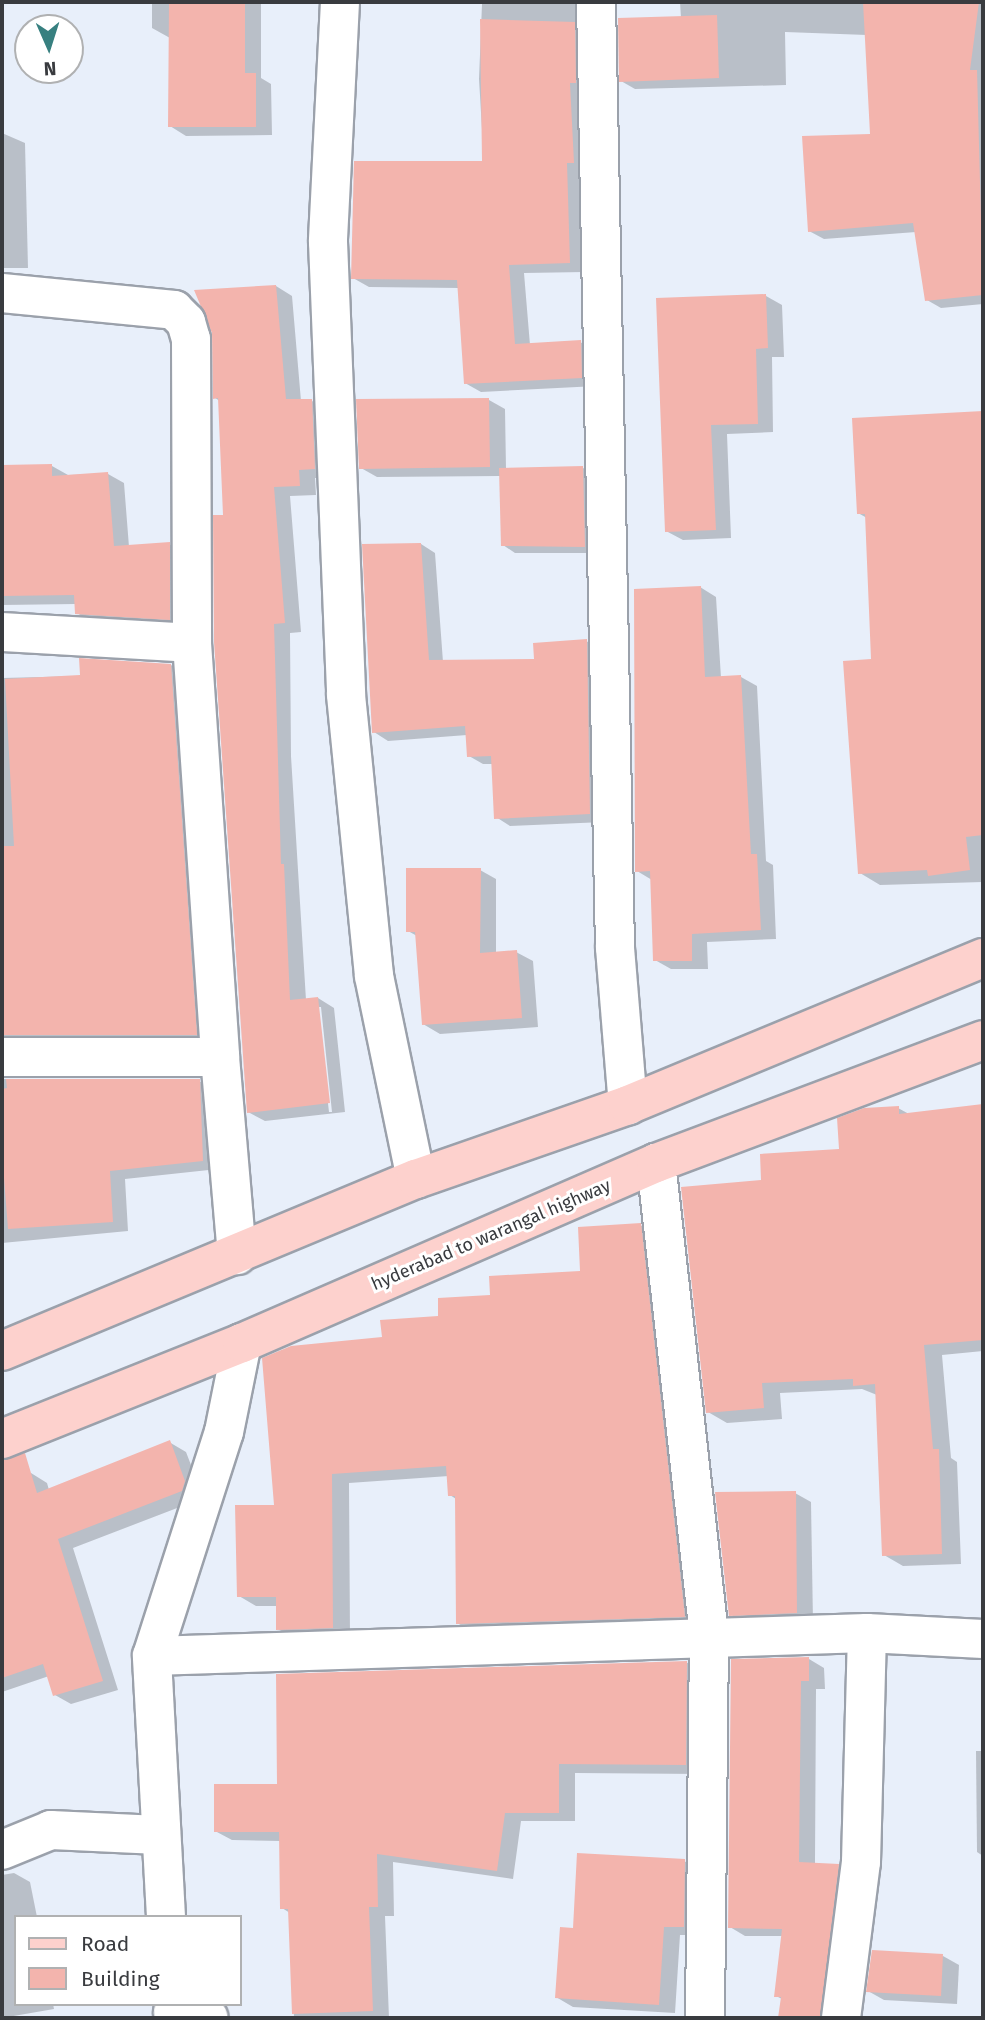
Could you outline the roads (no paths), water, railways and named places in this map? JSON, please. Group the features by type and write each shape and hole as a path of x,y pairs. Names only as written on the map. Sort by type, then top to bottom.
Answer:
{"main road":[{"path":"2,1351 416,1179 628,1105 983,958"},
{"name":"hyderabad to warangal highway","path":"2,1439 242,1343 656,1163 983,1040"}],"street":[{"path":"340,2 328,242 346,695 374,976 416,1179"},
{"path":"596,2 615,948 628,1105"},
{"path":"2,293 174,310 186,322 194,366 192,643 220,1057 237,1255"},
{"path":"2,632 192,643"},
{"path":"2,1057 220,1057"},
{"path":"656,1163 709,1636 705,2018"},
{"path":"166,1915 159,1835 152,1656 224,1432 242,1343"},
{"path":"152,1656 709,1636 867,1633 983,1639"},
{"path":"841,2018 861,1861 867,1633"},
{"path":"2,1850 51,1830 159,1835"}]}
